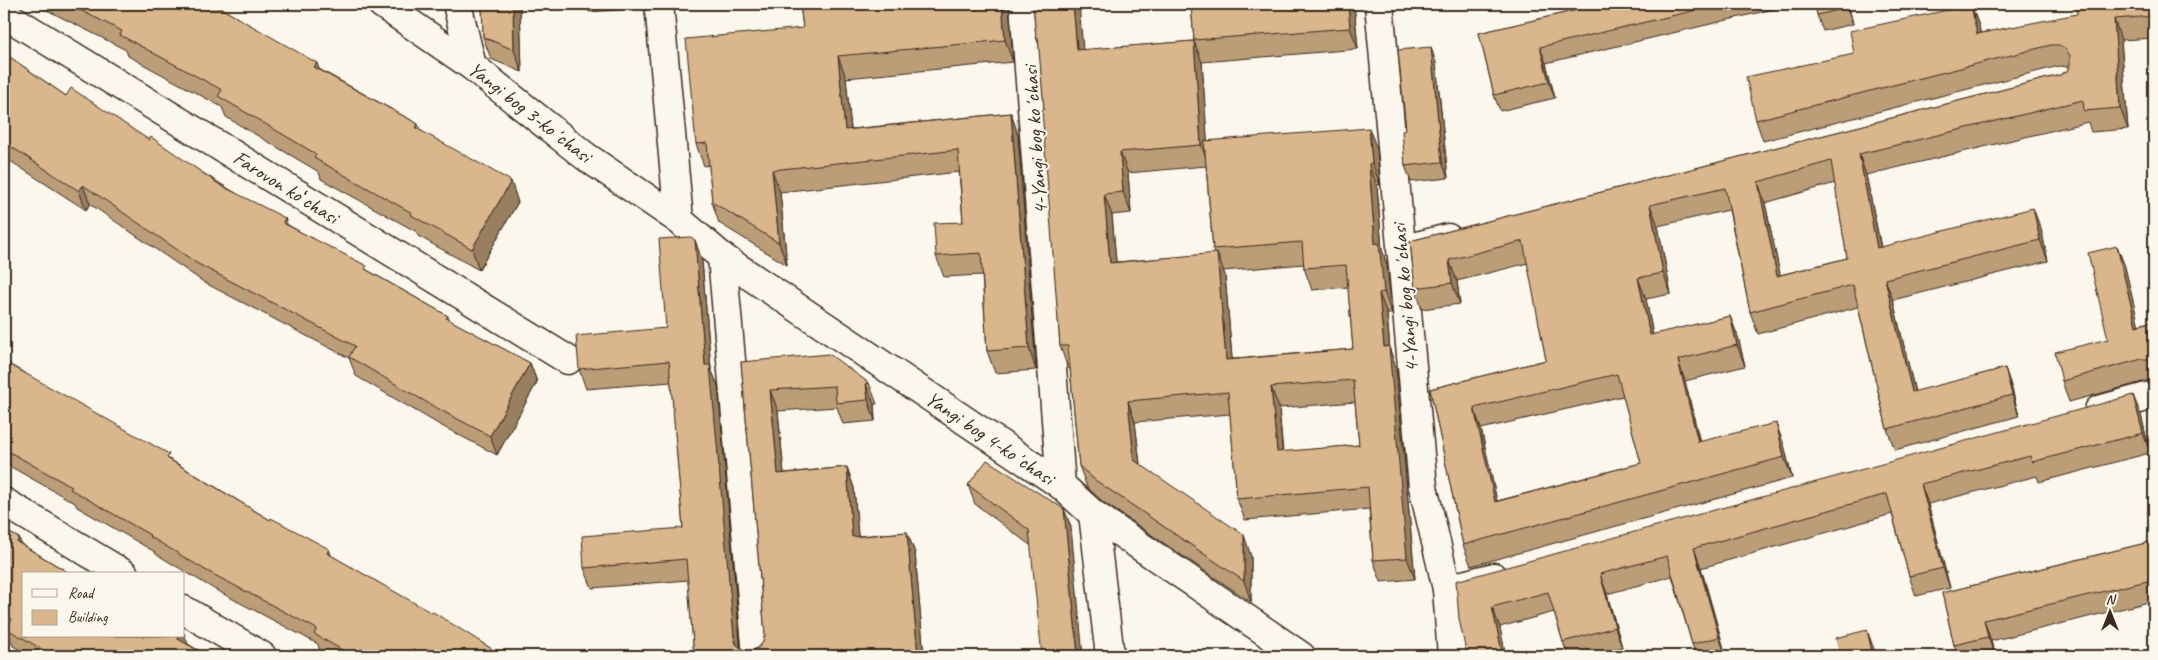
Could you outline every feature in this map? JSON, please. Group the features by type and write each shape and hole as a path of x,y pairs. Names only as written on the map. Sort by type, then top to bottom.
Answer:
{"street":[{"name":"Yangi bog 3-koʼchasi","path":"382,4 472,66 585,156 679,220"},
{"path":"457,4 472,66"},
{"path":"659,4 679,220"},
{"name":"4-Yangi bog koʼchasi","path":"1024,4 1061,485"},
{"name":"4-Yangi bog koʼchasi","path":"1379,4 1423,486 1447,590 1452,656"},
{"name":"Farovon koʻchasi","path":"4,14 568,360"},
{"name":"Yangi bog 4-koʼchasi","path":"679,220 722,256 1061,485 1093,514 1301,656"},
{"path":"1401,250 1468,232"},
{"path":"722,256 758,656"},
{"path":"2078,416 2154,395"},
{"path":"4,502 121,572"},
{"path":"1093,514 1110,656"},
{"path":"1447,590 1514,571"},
{"path":"185,611 262,656"}],"building":[{"path":"68,4 219,4 217,6 317,63 314,67 418,124 416,128 511,181 472,249 314,158 316,154 218,96 222,90 120,35 122,31"},
{"path":"482,4 513,4 514,50 483,37"},
{"path":"800,4 1002,4 1005,40 838,56 845,130 1011,113 1029,348 987,351 981,253 936,256 934,223 963,222 958,150 772,170 779,243 712,202 707,143 696,144 686,39 803,28"},
{"path":"1033,4 1073,4 1077,50 1194,41 1201,145 1120,152 1123,192 1104,194 1110,263 1217,253 1226,360 1353,349 1346,265 1304,268 1302,242 1213,249 1204,141 1369,128 1372,163 1369,164 1375,244 1379,243 1384,292 1379,293 1384,347 1389,346 1407,558 1373,560 1368,487 1237,499 1228,392 1128,401 1134,460 1244,535 1244,581 1095,480 1079,466 1068,346 1060,346 1042,110 1044,110 1038,37 1036,37","holes":["1353,380 1359,445 1277,452 1271,387"]},
{"path":"1191,4 1348,4 1350,28 1194,40"},
{"path":"1603,4 1722,4 1540,47 1549,82 1494,95 1479,33"},
{"path":"1815,4 1846,4 1847,8 1817,15"},
{"path":"2076,4 2154,4 2154,16 2114,19 2120,108 2084,111 2083,100 1859,154 1877,248 2033,208 2040,240 1885,279 1912,392 2005,368 2012,395 1887,429 1853,285 1750,312 1725,188 1650,205 1663,273 1638,278 1650,335 1730,316 1737,345 1678,360 1698,442 1776,423 1784,457 1463,545 1430,389 1546,360 1523,241 1449,260 1452,283 1415,288 1410,241 2060,75 2067,71 2070,65 2070,56 2066,49 2060,45 2051,45 1756,120 1746,77 1854,54 1850,31 1971,5 1977,34 2077,14","holes":["1831,161 1847,258 1777,276 1758,182","1617,374 1641,463 1495,502 1474,408"]},
{"path":"1431,47 1442,162 1405,166 1402,131 1406,130 1398,50"},
{"path":"4,53 66,96 71,88 149,140 151,137 220,185 285,218 283,223 367,266 365,269 448,316 446,318 530,363 490,436 433,406 349,357 355,346 198,264 83,185 79,191 4,142"},
{"path":"691,237 695,240 705,365 710,365 736,644 743,650 751,651 758,648 763,642 765,634 741,362 829,354 869,383 866,384 868,400 836,403 835,386 770,390 778,474 847,467 852,537 907,532 918,656 694,656 686,559 584,568 582,536 683,528 669,361 579,369 576,336 666,328 659,239"},
{"path":"2117,246 2136,326 2154,321 2154,358 2142,359 2062,381 2055,352 2108,339 2088,253"},
{"path":"4,356 7,358 5,362 169,454 167,458 270,520 271,518 329,549 327,553 433,612 492,649 487,656 353,656 314,634 317,629 207,571 150,535 70,489 72,487 4,449"},
{"path":"2133,395 2143,433 2032,462 2030,456 1921,484 1943,568 1909,576 1887,494 1694,548 1719,637 1692,644 1667,556 1600,574 1615,627 1563,642 1548,592 1492,607 1503,656 1467,656 1459,619 1456,581"},
{"path":"987,460 1064,509 1078,656 1042,656 1029,530 968,485"},
{"path":"4,530 19,538 17,542 68,572 22,572 22,638 7,629 12,619 4,615"},
{"path":"2154,541 2154,597 2151,597 2147,581 1984,620 1988,637 1954,645 1942,593"},
{"path":"1867,630 1873,656 1841,656 1836,638"},
{"path":"23,638 178,638 208,656 54,656"}]}
